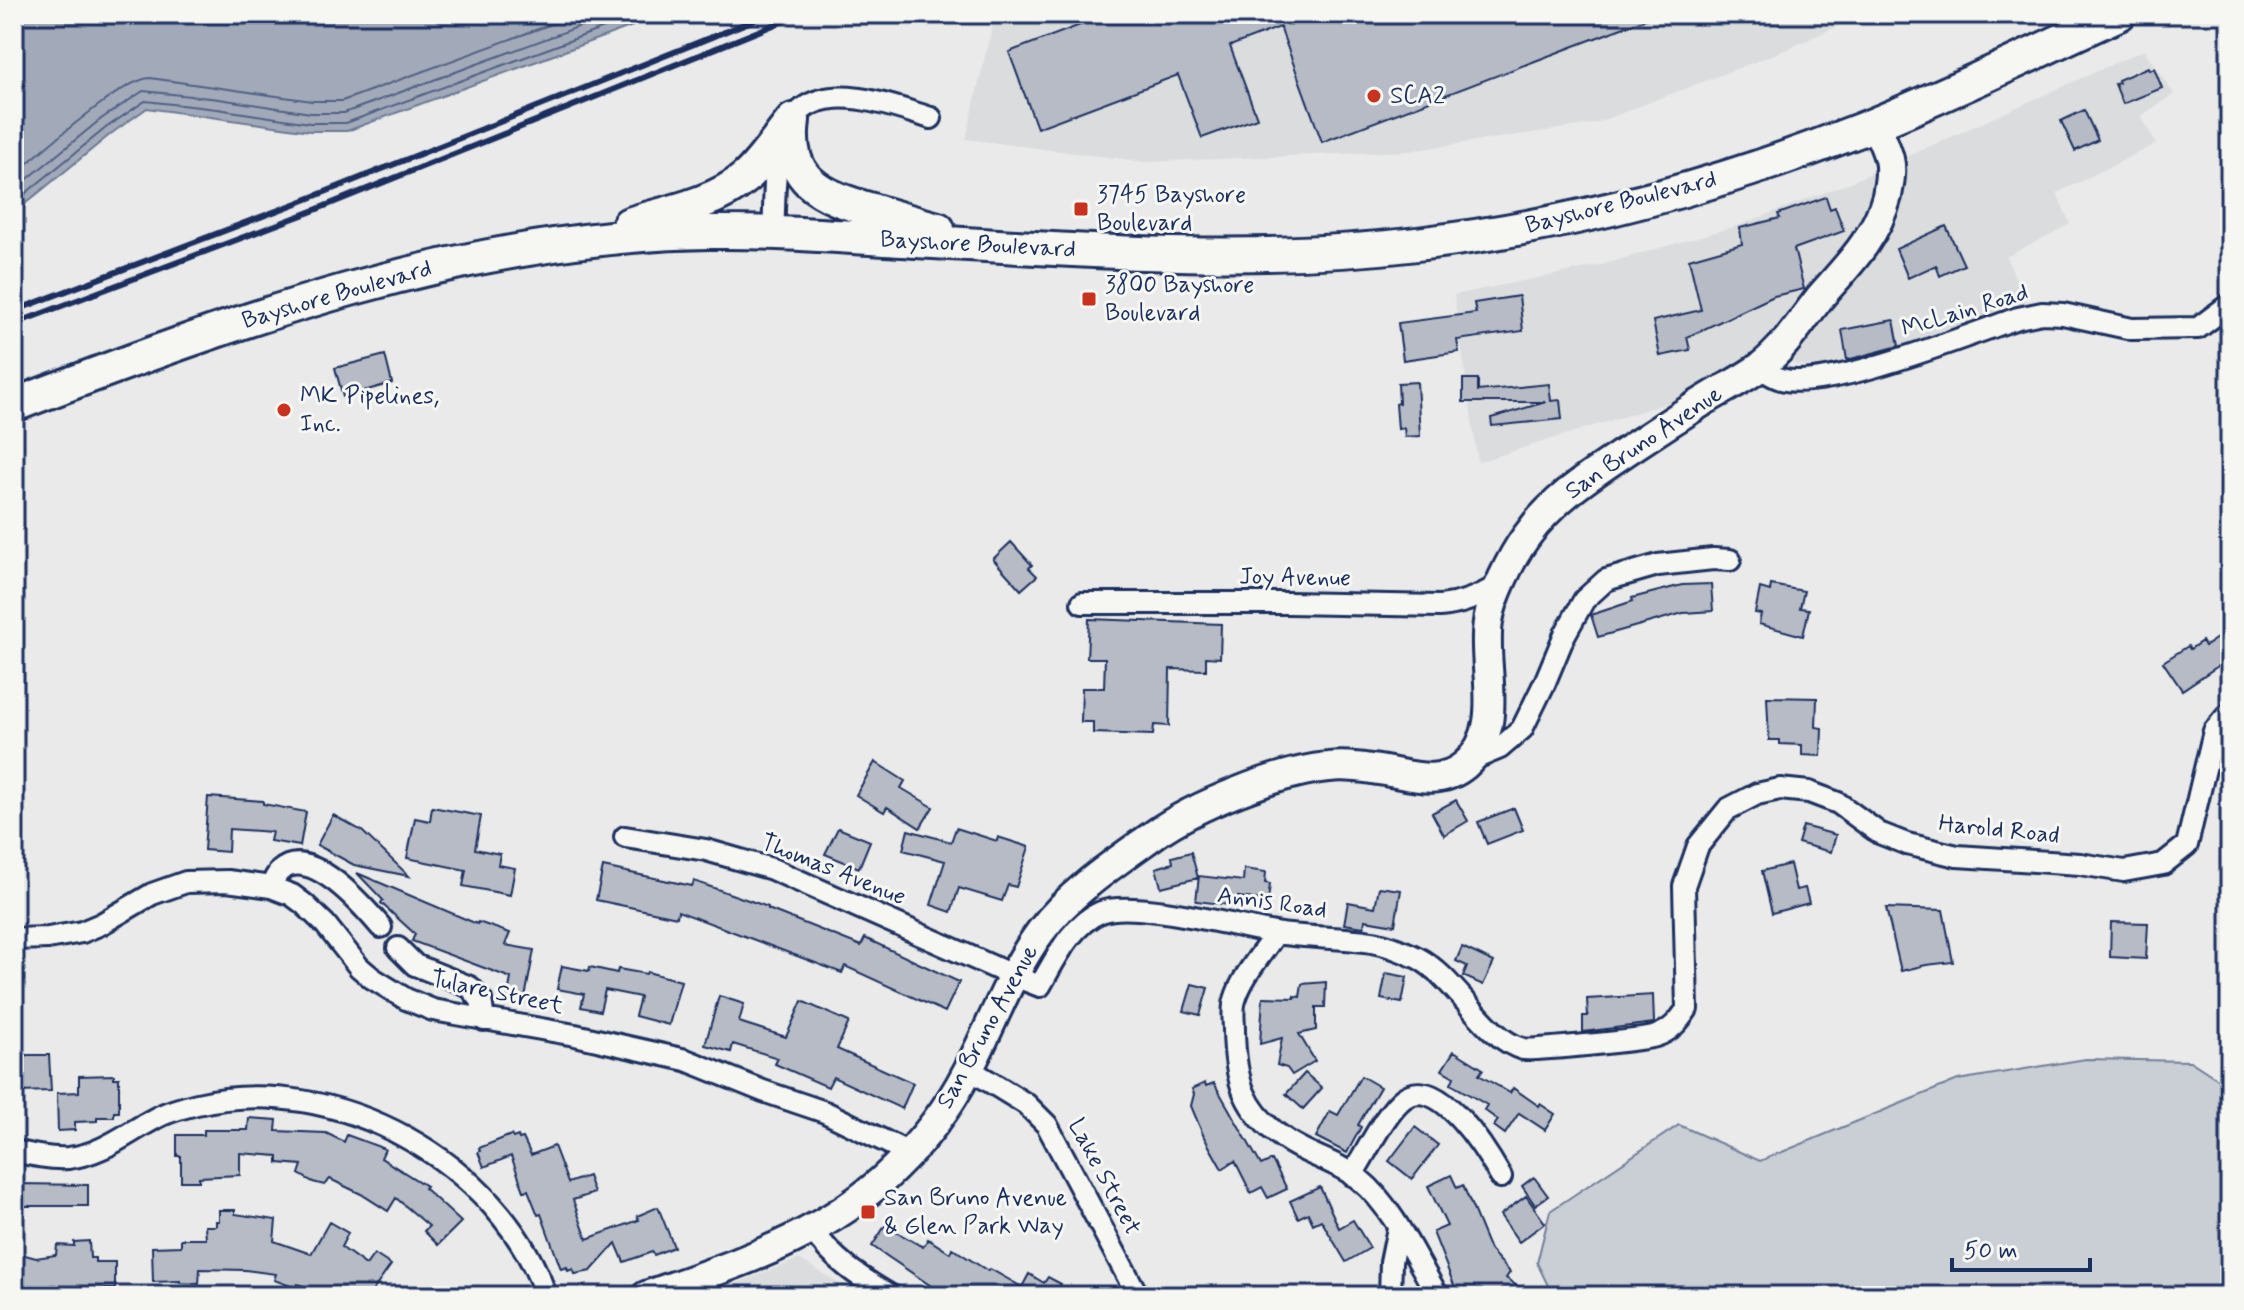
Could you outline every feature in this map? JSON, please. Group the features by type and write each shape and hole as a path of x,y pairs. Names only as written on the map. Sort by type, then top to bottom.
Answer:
{"main road":[{"name":"Bayshore Boulevard","path":"14,405 196,337 346,289 498,253 575,241 683,233 773,233 1134,254 1240,256 1343,251 1507,231 1626,206 1742,172 1875,124 2119,14"},
{"path":"575,241 697,203 735,186 748,176 793,120"},
{"path":"793,120 793,153 810,184 823,194 998,246"}],"street":[{"path":"773,233 779,149 784,133 807,107 825,99 859,97 931,118"},
{"name":"San Bruno Avenue","path":"646,1296 750,1258 813,1230 857,1202 897,1167 950,1102 1037,936 1055,914 1088,885 1146,841 1185,816 1263,783 1310,770 1357,767 1437,778 1454,772 1469,761 1485,735 1490,702 1487,626 1490,611 1511,560 1525,538 1566,492 1759,368 1855,259 1876,225 1889,187 1890,166 1875,124"},
{"name":"McLain Road","path":"1759,368 1781,380 1816,381 1861,370 2018,318 2042,313 2063,314 2132,329 2198,328 2230,304"},
{"path":"1469,761 1500,748 1522,729 1571,623 1584,600 1606,580 1658,565 1730,560"},
{"name":"Joy Avenue","path":"1082,603 1440,606 1471,600 1502,583"},
{"name":"Harold Road","path":"1524,1050 1655,1037 1676,1026 1687,1009 1684,886 1688,873 1698,846 1728,809 1757,794 1780,789 1809,792 1838,803 1879,833 1907,844 1957,856 2080,864 2124,871 2163,864 2187,845 2214,731 2230,712"},
{"name":"Thomas Avenue","path":"625,837 706,850 772,869 1014,976"},
{"path":"271,887 279,872 289,866 307,865 342,887 381,927"},
{"name":"Tulare Street","path":"14,939 57,937 82,932 152,894 186,882 227,881 271,887 292,895 315,913 348,956 372,978 406,999 433,1010 575,1035 686,1060 825,1112 909,1153"},
{"name":"Annis Road","path":"1014,976 1040,986 1079,927 1102,911 1136,909 1276,933 1375,942 1419,959 1446,979 1503,1039 1524,1050"},
{"path":"1276,933 1244,980 1234,1002 1235,1057 1240,1085 1261,1121 1287,1141 1334,1163 1379,1198 1438,1296"},
{"path":"398,948 415,965 470,987 481,1000 484,1020"},
{"name":"Lake Street","path":"969,1069 1017,1098 1047,1125 1138,1296"},
{"path":"1352,1175 1401,1100 1410,1095 1425,1095 1458,1115 1487,1152 1501,1177"},
{"path":"14,1151 49,1158 83,1155 110,1146 175,1110 228,1098 261,1096 318,1104 400,1134 427,1149 451,1168 493,1207 523,1245 546,1296"},
{"path":"1390,1296 1391,1262 1398,1228"},
{"path":"813,1230 824,1247 839,1261 891,1296"}],"shaded area":[{"path":"995,14 1864,14 1785,50 1593,124 1408,151 1146,162 966,139"},
{"path":"2144,50 2174,94 2141,116 2156,144 2057,193 2070,224 2006,257 2027,304 1910,347 1836,368 1796,365 1763,344 1736,367 1689,396 1478,462 1454,295 1597,266 1740,225 1849,183"},
{"path":"2086,1059 2190,1061 2230,1087 2230,1296 1553,1296 1537,1263 1550,1211 1679,1125 1760,1161 1958,1080"},
{"path":"799,1259 860,1296 704,1296"}],"water":[{"path":"14,14 665,14 347,131 310,131 147,108 26,203 14,227"}],"building":[{"name":"SCA2","path":"1109,14 1656,15 1322,142 1280,27 1230,46 1257,118 1202,138 1178,75 1037,128 1009,52"},
{"path":"2148,67 2149,70 2154,68 2162,88 2123,104 2115,84"},
{"path":"2084,110 2098,140 2075,151 2061,121"},
{"path":"1826,197 1830,209 1835,207 1844,231 1794,249 1804,289 1774,296 1687,337 1690,350 1660,356 1653,321 1701,310 1689,259 1742,244 1740,228 1780,218 1778,214"},
{"path":"1946,226 1964,265 1940,276 1936,265 1908,278 1896,249"},
{"path":"1519,296 1523,331 1457,340 1459,352 1403,360 1398,323 1476,313 1474,303"},
{"path":"1894,320 1899,346 1847,360 1842,330"},
{"path":"385,355 392,383 343,397 335,368"},
{"path":"1463,379 1478,379 1478,391 1549,384 1551,401 1560,400 1562,419 1492,426 1491,418 1546,402 1463,402"},
{"path":"1417,382 1420,436 1405,437 1404,428 1398,429 1398,383"},
{"path":"1011,542 1032,565 1029,568 1037,576 1021,590 993,559"},
{"path":"1711,584 1713,611 1683,613 1598,637 1591,615 1633,601 1632,598 1682,585"},
{"path":"1771,585 1804,591 1800,608 1809,609 1803,636 1759,624 1761,614 1755,613 1760,588 1770,591"},
{"path":"1089,619 1221,624 1220,658 1206,657 1206,670 1170,669 1169,726 1154,725 1153,735 1093,733 1093,722 1081,722 1082,688 1104,688 1105,658 1087,658"},
{"path":"2220,636 2230,650 2230,658 2182,690 2163,662 2188,646 2190,649 2202,641 2205,646"},
{"path":"1767,697 1817,698 1816,727 1822,728 1821,756 1802,755 1802,745 1769,740"},
{"path":"875,762 905,781 901,788 933,807 920,828 887,807 884,812 856,795"},
{"path":"208,797 263,801 263,804 306,812 300,846 270,841 272,832 229,829 228,852 204,850"},
{"path":"1456,800 1468,821 1444,835 1432,813"},
{"path":"432,807 481,816 475,849 500,854 498,865 515,868 510,895 463,886 466,870 407,858 415,818 430,821"},
{"path":"1514,808 1523,830 1487,844 1478,822"},
{"path":"333,815 362,831 409,876 354,865 317,845"},
{"path":"1803,826 1836,835 1831,852 1798,843"},
{"path":"838,828 870,841 859,868 825,854"},
{"path":"956,828 1029,847 1016,887 1008,885 1002,901 959,888 951,912 931,905 945,861 903,850 908,830 951,842"},
{"path":"1191,852 1198,878 1161,887 1156,868 1173,863 1172,857"},
{"path":"1790,864 1796,890 1805,888 1809,903 1772,913 1762,871"},
{"path":"603,867 692,886 694,881 768,907 861,946 865,938 959,982 945,1012 845,966 842,973 678,911 677,917 596,900"},
{"path":"1244,869 1266,872 1265,883 1270,884 1268,901 1238,897 1237,906 1196,901 1199,876 1243,881"},
{"path":"357,873 477,924 510,933 505,945 534,950 524,1003 507,1000 511,978 412,941 415,934 381,903 383,900"},
{"path":"1379,887 1401,890 1395,925 1365,920 1364,927 1344,924 1348,902 1375,907"},
{"path":"1886,908 1943,910 1953,962 1901,971"},
{"path":"2111,922 2148,923 2146,959 2110,957"},
{"path":"1462,947 1494,962 1483,985 1463,976 1467,966 1456,961"},
{"path":"562,966 589,971 590,967 617,973 618,969 647,972 681,981 669,1025 635,1016 640,997 605,990 600,1011 581,1007 584,994 557,989"},
{"path":"1386,973 1407,977 1402,1003 1381,999"},
{"path":"1326,982 1325,1007 1316,1007 1316,1030 1299,1034 1315,1061 1292,1075 1287,1068 1277,1065 1282,1038 1260,1044 1263,997 1300,997 1302,984"},
{"path":"1192,984 1208,988 1200,1015 1184,1011"},
{"path":"1653,995 1654,1023 1583,1032 1583,1016 1588,1016 1587,999"},
{"path":"719,996 744,1004 739,1022 786,1037 802,1001 849,1022 837,1049 913,1083 902,1109 833,1077 828,1087 775,1064 778,1058 733,1044 731,1052 705,1045"},
{"path":"1454,1051 1483,1069 1479,1075 1510,1093 1513,1088 1555,1114 1545,1130 1519,1113 1505,1134 1494,1126 1498,1120 1484,1110 1487,1105 1451,1084 1454,1077 1442,1070"},
{"path":"27,1055 49,1055 51,1091 18,1092 16,1068"},
{"path":"1305,1073 1322,1088 1303,1109 1286,1094"},
{"path":"114,1075 114,1078 119,1078 119,1112 114,1112 114,1117 75,1122 75,1130 58,1131 57,1093 79,1092 79,1076"},
{"path":"1361,1076 1380,1087 1358,1125 1361,1127 1347,1153 1316,1137 1330,1111 1338,1115"},
{"path":"1205,1083 1206,1086 1214,1083 1261,1165 1272,1160 1287,1189 1268,1198 1262,1187 1251,1193 1235,1161 1222,1169 1191,1106 1192,1089"},
{"path":"249,1118 277,1120 276,1131 326,1133 344,1142 347,1135 385,1149 381,1158 426,1186 424,1188 461,1222 438,1245 424,1231 429,1226 396,1198 388,1211 330,1179 324,1185 313,1182 299,1174 302,1165 278,1163 278,1156 240,1153 240,1175 181,1181 177,1135 204,1135 204,1130 248,1130"},
{"path":"1415,1127 1438,1145 1412,1179 1389,1161"},
{"path":"511,1135 513,1138 523,1138 531,1155 554,1146 568,1183 588,1176 594,1193 573,1200 587,1239 639,1220 637,1216 658,1207 674,1247 624,1262 616,1243 591,1271 575,1274 573,1269 561,1269 541,1214 538,1215 528,1190 524,1191 511,1156 484,1167 478,1152 479,1148"},
{"path":"1451,1175 1457,1188 1463,1185 1490,1250 1510,1272 1506,1278 1531,1296 1469,1296 1454,1285 1433,1232 1447,1226 1428,1186"},
{"path":"1534,1177 1548,1196 1535,1205 1522,1186"},
{"path":"18,1184 88,1185 88,1206 18,1206"},
{"path":"1320,1187 1339,1228 1353,1220 1370,1248 1346,1262 1321,1220 1313,1224 1308,1213 1298,1218 1290,1201"},
{"path":"1526,1196 1545,1223 1519,1242 1500,1215"},
{"path":"219,1210 235,1210 235,1214 276,1220 274,1241 311,1254 329,1222 348,1233 341,1247 366,1265 374,1254 391,1265 369,1296 325,1296 317,1290 297,1284 296,1288 274,1280 276,1274 245,1270 200,1269 199,1284 153,1282 152,1247 181,1246 181,1239 206,1239 205,1226 216,1226"},
{"path":"885,1226 923,1247 928,1239 950,1253 952,1248 988,1271 990,1269 1022,1287 1029,1274 1044,1283 1048,1277 1061,1284 1057,1291 1065,1296 946,1296 872,1246"},
{"path":"89,1241 90,1258 95,1258 95,1262 115,1262 115,1289 73,1289 71,1296 55,1296 54,1285 27,1291 19,1289 18,1253 36,1258 56,1255 57,1245 74,1246 74,1242"}],"railway":[{"path":"14,311 305,200 769,14"},
{"path":"14,324 310,212 801,14"}],"place":[{"name":"SCA2","path":"1374,96"},
{"name":"3745 Bayshore Boulevard","path":"1081,209"},
{"name":"3800 Bayshore Boulevard","path":"1089,299"},
{"name":"MK Pipelines, Inc.","path":"284,410"},
{"name":"San Bruno Avenue & Glen Park Way","path":"868,1212"}]}
